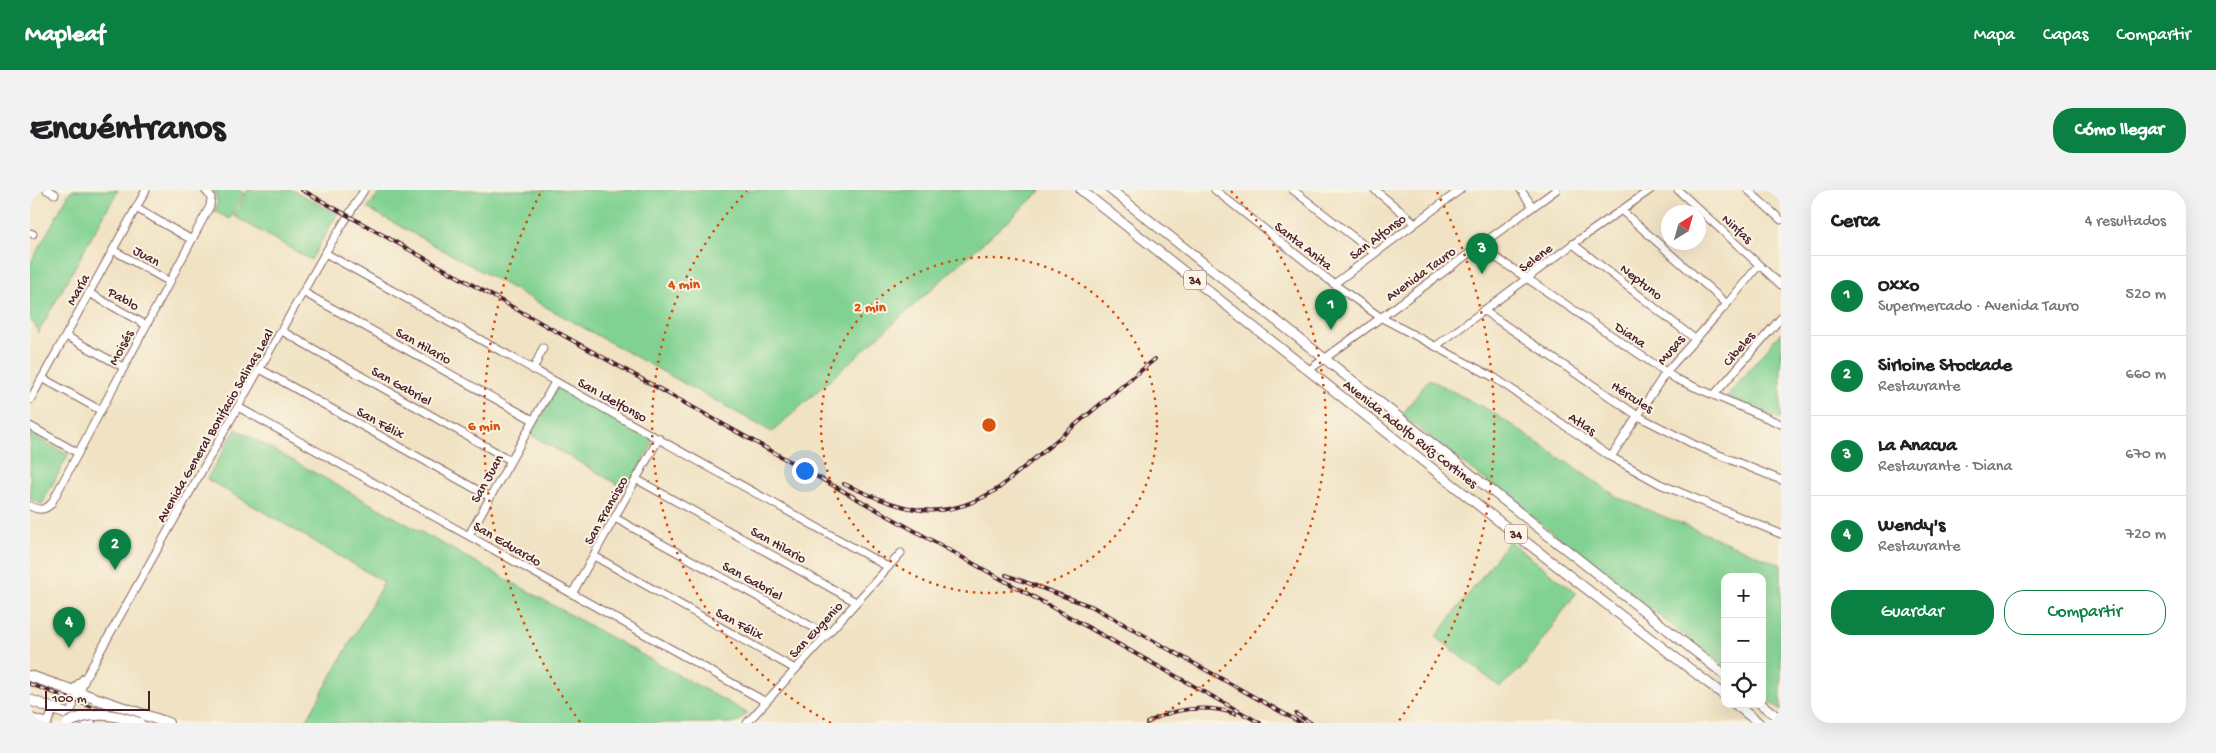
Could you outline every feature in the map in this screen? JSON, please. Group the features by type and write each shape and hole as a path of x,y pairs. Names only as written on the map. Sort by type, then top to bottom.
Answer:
{"highway":[{"path":"30,676 168,723"},
{"path":"30,700 54,710 67,720 90,723"},
{"path":"113,723 118,712 124,709 131,710"},
{"path":"67,720 98,714 115,716 139,723"}],"main road":[{"name":"Avenida Adolfo Ruíz Cortines","path":"1081,190 1721,693"},
{"name":"Avenida Adolfo Ruíz Cortines","path":"1110,190 1122,193 1323,359 1721,672"},
{"path":"1740,708 1759,723"},
{"path":"1766,708 1781,720"}],"street":[{"path":"47,190 55,194"},
{"name":"María","path":"30,400 146,190"},
{"name":"Moisés","path":"30,506 37,510 47,508 78,453 210,206 211,197 205,190"},
{"name":"Avenida General Bonifacio Salinas Leal","path":"67,720 77,691 325,253 364,190"},
{"name":"Santa Anita","path":"1215,190 1334,284 1380,317"},
{"path":"1294,190 1374,253"},
{"path":"1375,190 1415,223"},
{"name":"San Alfonso","path":"1334,284 1459,190"},
{"path":"1521,190 1532,206"},
{"name":"Avenida Tauro","path":"1309,370 1556,190"},
{"name":"Selene","path":"1436,346 1573,244 1650,190"},
{"name":"Ninfas","path":"1678,190 1781,285"},
{"path":"1748,190 1781,220"},
{"path":"136,208 192,240"},
{"path":"1621,210 1727,304"},
{"name":"Neptuno","path":"1573,244 1695,339"},
{"name":"Diana","path":"1478,246 1666,372 1781,424"},
{"name":"Juan","path":"113,250 170,282"},
{"name":"San Idelfonso","path":"325,253 888,567"},
{"name":"Musas","path":"1611,458 1666,372 1759,265"},
{"name":"San Hilario","path":"303,292 532,420"},
{"name":"Pablo","path":"89,293 146,325"},
{"name":"Hércules","path":"1483,310 1638,416 1697,446 1781,480"},
{"name":"Atlas","path":"1380,317 1495,378 1611,458 1660,484 1781,534"},
{"name":"Cibeles","path":"1714,395 1781,318"},
{"name":"San Gabriel","path":"282,331 510,460"},
{"path":"66,336 123,367"},
{"path":"533,370 543,348"},
{"name":"San Félix","path":"260,369 490,497"},
{"path":"42,378 100,410"},
{"name":"San Juan","path":"469,535 532,420 556,382"},
{"name":"San Eduardo","path":"238,408 766,702"},
{"path":"30,426 78,453"},
{"name":"San Francisco","path":"572,594 659,438"},
{"name":"San Hilario","path":"636,479 856,602"},
{"name":"San Gabriel","path":"615,518 827,635"},
{"name":"San Eugenio","path":"752,722 766,702 901,552"},
{"name":"San Félix","path":"594,556 795,669"},
{"name":"Avenida General Bonifacio Salinas Leal","path":"47,723 54,710 77,691"},
{"path":"30,717 47,723"}],"green space":[{"path":"71,190 118,190 38,333 35,324 30,321 30,264"},
{"path":"214,190 238,190 244,193 230,219 214,211 218,203"},
{"path":"248,190 293,190 337,214 311,260 234,216"},
{"path":"382,190 1042,190 772,432 367,208"},
{"path":"1781,332 1781,419 1727,397"},
{"path":"1429,379 1492,412 1619,498 1781,565 1781,711 1766,699 1766,573 1721,573 1721,664 1402,415"},
{"path":"561,388 652,438 653,443 626,489 531,435 557,389"},
{"path":"236,429 747,713 737,723 305,723 384,582 207,479"},
{"path":"30,434 68,455 42,504 30,499"},
{"path":"1509,541 1576,593 1523,667 1500,687 1436,637"}],"railway":[{"path":"302,190 1260,723"},
{"path":"844,484 885,501 921,510 940,510 958,507 978,500 999,488 1155,359"},
{"path":"1006,575 1093,607 1301,723"},
{"path":"30,684 135,723"},
{"path":"1147,723 1167,714 1190,709 1213,709 1235,714"},
{"path":"1296,714 1311,723"}],"place":[{"name":"La Anacua","path":"1482,274"},
{"name":"Oxxo","path":"1331,330"},
{"name":"Sirloine Stockade","path":"115,570"},
{"name":"Wendy's","path":"69,648"}]}
